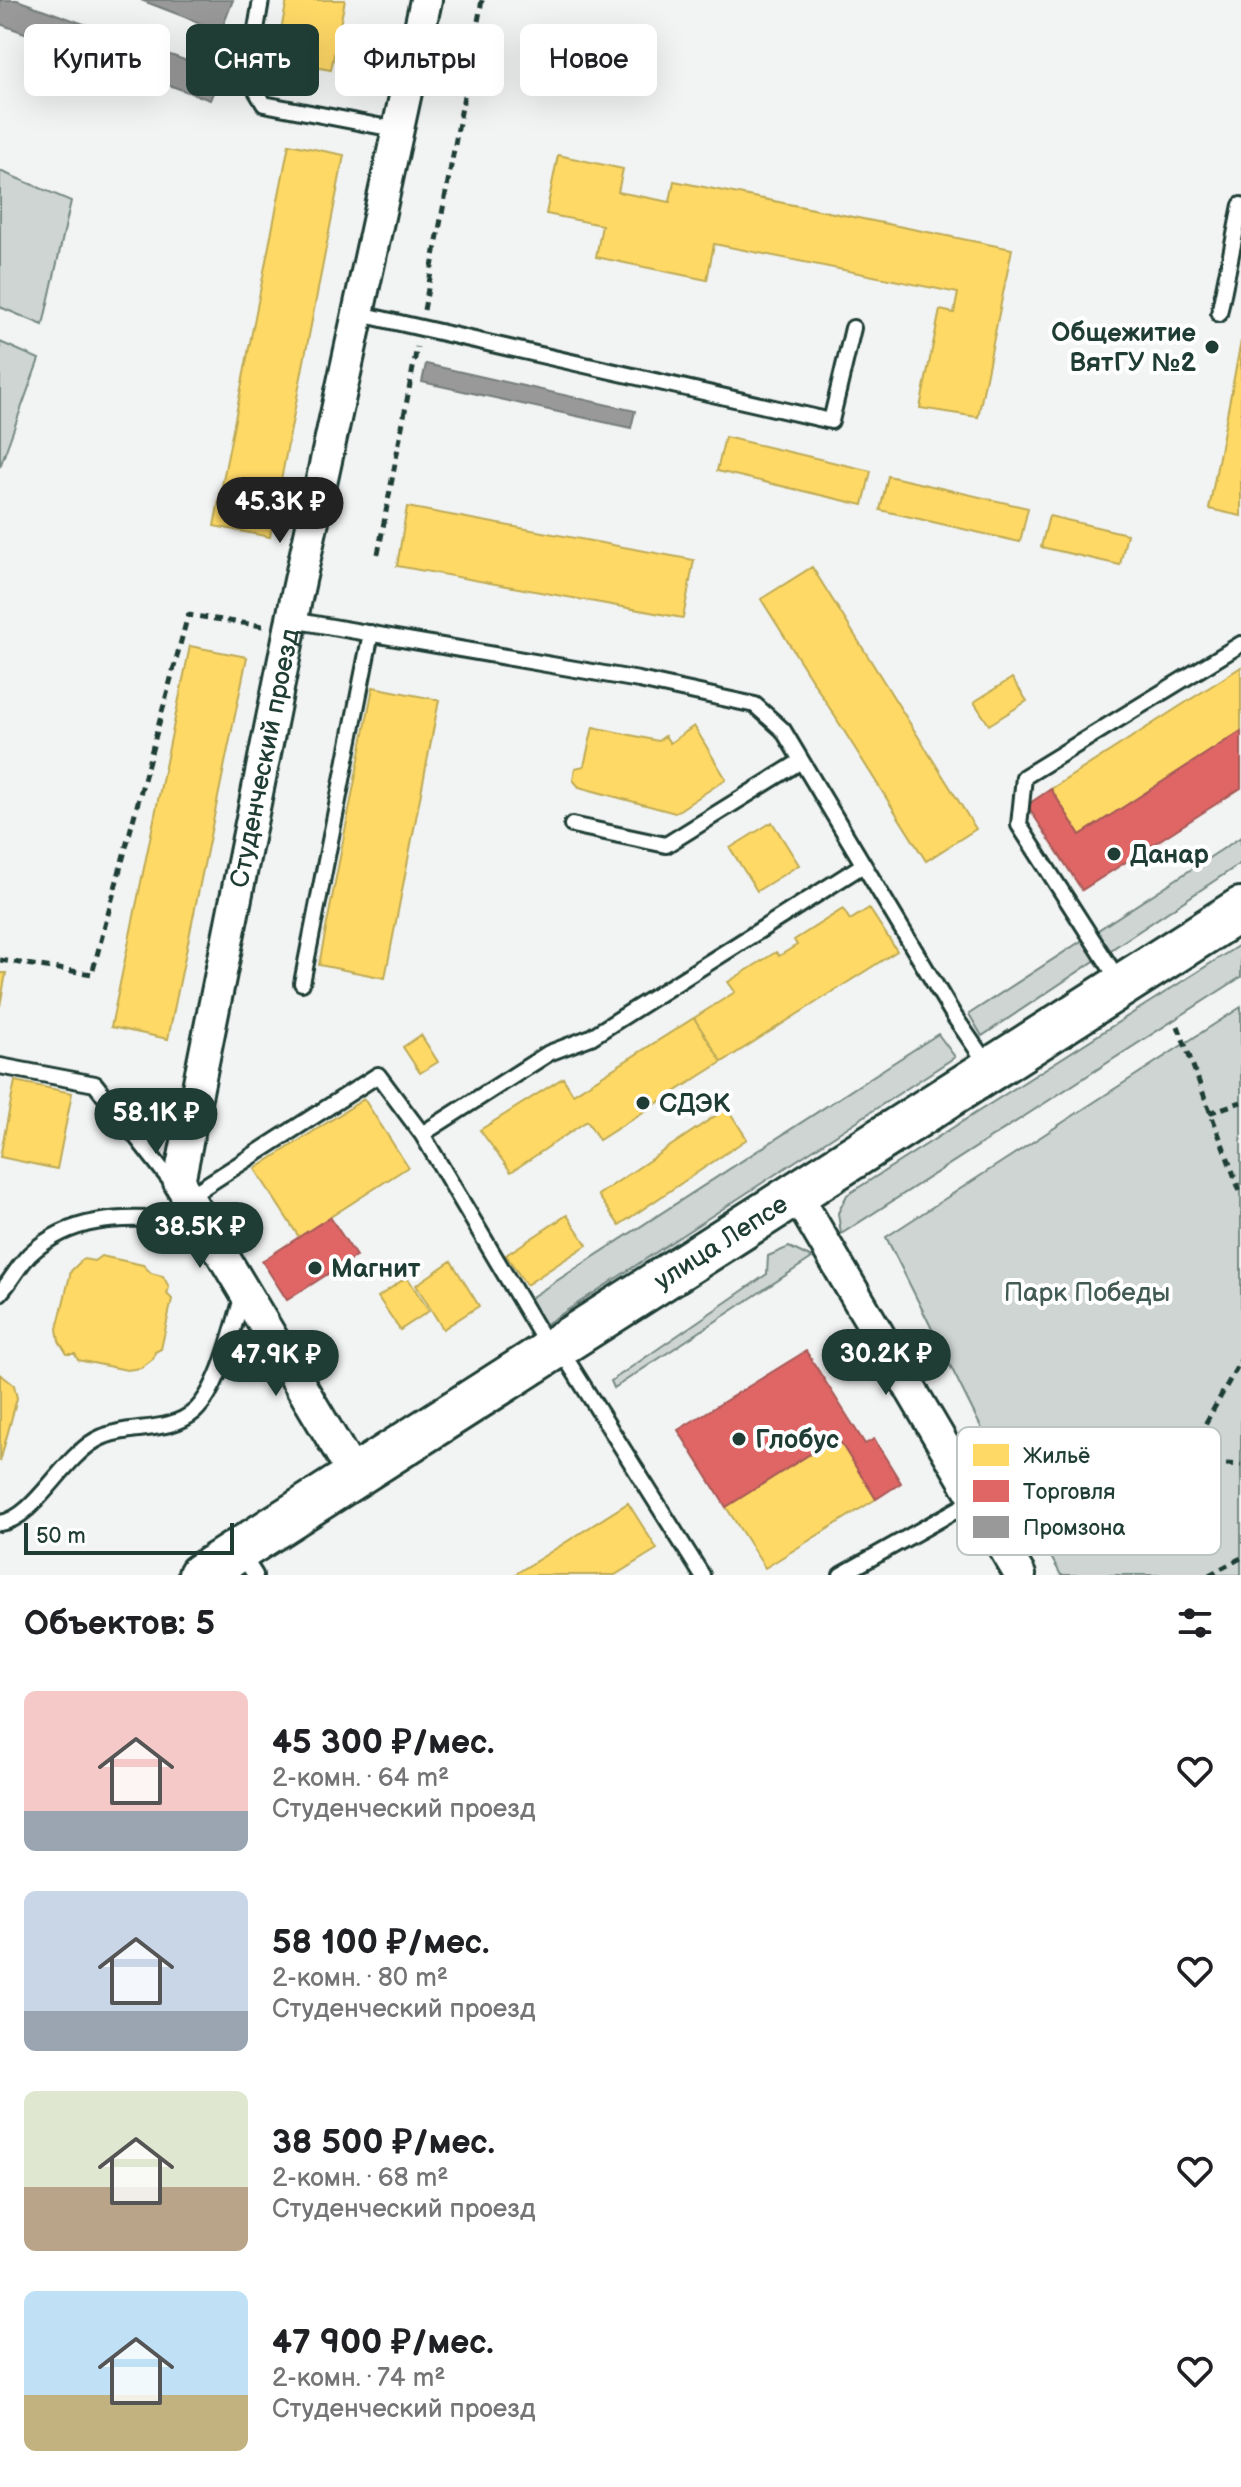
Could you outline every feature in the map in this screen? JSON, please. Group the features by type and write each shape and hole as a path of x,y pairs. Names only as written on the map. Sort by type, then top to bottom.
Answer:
{"main road":[{"name":"улица Лепсе","path":"200,1575 247,1563 355,1477 1241,909"}],"street":[{"name":"Студенческий проезд","path":"355,1477 179,1182 184,1100 278,623 360,314 426,0"},
{"path":"796,1194 957,1464"},
{"path":"1009,1555 1020,1575"}],"lane":[{"path":"261,0 248,77 264,104 399,130"},
{"path":"1219,314 1241,205"},
{"path":"360,314 831,421 853,328"},
{"path":"278,623 371,633 639,680 755,705 783,730 990,1068"},
{"path":"302,983 371,633"},
{"path":"1122,985 1019,825 1024,777 1241,644"},
{"path":"572,825 666,845 801,761"},
{"path":"422,1134 549,1053 591,1037 863,865"},
{"path":"0,1066 95,1084 195,1209"},
{"path":"0,1293 28,1256 74,1227 111,1217 195,1209 378,1075 422,1134 554,1348 702,1575"},
{"path":"0,1523 30,1509 61,1467 97,1439 131,1429 166,1425 195,1410 216,1377 244,1291"},
{"path":"841,1575 957,1509"}],"path":[{"path":"378,554 482,0"},
{"path":"0,960 92,974 188,615 278,623"},
{"path":"1178,1026 1241,1194"},
{"path":"1209,1113 1241,1102"},
{"path":"1203,1427 1241,1360"},
{"path":"1221,1464 1241,1465"},
{"path":"1209,1575 1241,1558"}],"green space":[{"path":"0,171 71,201 43,325 0,307"},
{"path":"0,342 39,359 0,467"},
{"path":"1241,837 1241,863 982,1036 969,1014"},
{"path":"1241,944 1241,977 841,1234 838,1213 847,1195"},
{"name":"Парк Победы","path":"1241,1007 1241,1575 1061,1575 1050,1555 1221,1555 1221,1427 981,1427 886,1237"},
{"path":"938,1034 955,1057 540,1328 524,1302"},
{"path":"789,1247 812,1258 614,1388 611,1381 767,1274 768,1256"}],"building: Жильё":[{"path":"287,0 345,0 340,24 335,24 331,70 319,68 319,24 282,24"},
{"path":"289,144 344,155 270,537 214,526"},
{"path":"558,155 623,169 618,192 670,202 674,181 1012,249 978,417 920,408 940,310 954,313 958,293 714,244 707,280 596,257 602,225 546,214"},
{"path":"1241,341 1241,516 1209,509"},
{"path":"725,437 871,471 863,505 717,471"},
{"path":"888,476 1028,508 1020,542 880,510"},
{"path":"407,507 694,560 683,618 397,566"},
{"path":"1049,516 1127,534 1120,565 1041,547"},
{"path":"812,567 976,829 926,861 761,599"},
{"path":"190,646 247,657 168,1039 111,1027"},
{"path":"1241,667 1241,731 1080,835 1051,789"},
{"path":"1012,678 1027,701 989,725 974,702"},
{"path":"373,687 439,700 385,978 319,965"},
{"path":"694,726 726,779 675,813 579,787 573,780 575,768 584,766 593,727 658,741 665,736 670,743"},
{"path":"772,822 799,865 757,891 730,848"},
{"path":"869,908 897,951 722,1062 694,1018 735,992 728,982 776,952 779,956 797,945 794,940 843,909 850,920"},
{"path":"0,973 6,973 0,1006"},
{"path":"694,1018 722,1062 599,1140 587,1121 511,1172 480,1130 563,1078 573,1094"},
{"path":"421,1035 438,1062 420,1073 403,1047"},
{"path":"15,1081 72,1093 57,1169 0,1157"},
{"path":"364,1099 408,1167 299,1237 255,1169"},
{"path":"727,1108 747,1139 619,1225 598,1195"},
{"path":"567,1215 587,1245 526,1285 506,1255"},
{"path":"101,1256 143,1265 151,1273 163,1276 169,1287 167,1294 172,1299 161,1349 141,1368 127,1370 78,1360 75,1354 67,1354 59,1341 57,1329 71,1271 83,1259 94,1261"},
{"path":"451,1261 479,1306 443,1329 416,1285"},
{"path":"407,1277 429,1311 400,1330 378,1297"},
{"path":"0,1374 14,1385 17,1398 0,1462"},
{"path":"837,1437 876,1499 765,1568 726,1507"},
{"path":"628,1503 657,1549 615,1575 514,1575"}],"building: Торговля":[{"path":"1241,731 1241,788 1082,890 1027,805 1051,789 1080,835"},
{"path":"330,1217 356,1256 287,1300 262,1261"},
{"path":"806,1351 865,1444 874,1439 901,1483 876,1499 837,1437 726,1507 678,1430"}],"building: Промзона":[{"path":"0,0 17,0 84,24 24,24 24,33 0,24"},
{"path":"141,0 233,0 224,24 203,24"},
{"path":"170,55 186,60 186,91 170,86"},
{"path":"426,364 635,411 631,428 422,382"}],"place":[{"name":"Общежитие ВятГУ №2","path":"1212,347"},
{"name":"Данар","path":"1114,854"},
{"name":"СДЭК","path":"643,1103"},
{"name":"Магнит","path":"315,1268"},
{"name":"Глобус","path":"739,1439"}]}
